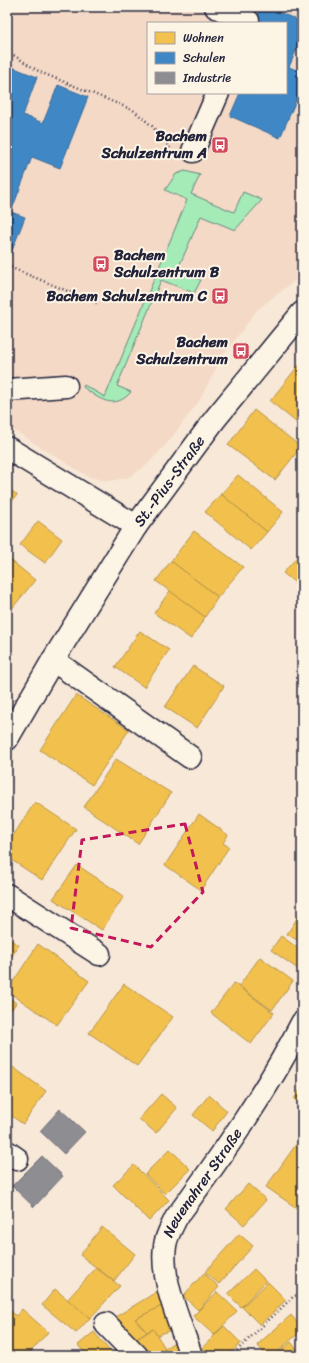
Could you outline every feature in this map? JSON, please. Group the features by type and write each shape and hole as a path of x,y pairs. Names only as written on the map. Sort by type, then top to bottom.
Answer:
{"street":[{"path":"216,7 248,22"},
{"path":"183,152 217,94"},
{"name":"St.-Pius-Straße","path":"7,739 53,660 136,526 215,419 302,313"},
{"path":"7,390 66,386"},
{"path":"7,448 136,526"},
{"path":"53,660 190,756"},
{"path":"7,895 99,954"},
{"name":"Neuenahrer Straße","path":"191,1356 168,1284 164,1259 168,1234 176,1218 248,1117 284,1058 302,1023"},
{"path":"106,1324 137,1356"}],"path":[{"path":"7,51 40,72 133,110 183,152"},
{"path":"7,266 99,304"},
{"path":"231,1356 294,1296 302,1294"}],"highlighted area":[{"path":"185,824 203,892 151,947 71,928 82,840"}],"shaded area":[{"path":"7,7 302,7 302,275 258,309 222,357 199,401 169,441 147,465 127,478 108,481 89,477 7,426"}],"green space":[{"path":"185,171 200,175 191,194 234,212 243,192 262,200 235,230 201,216 177,271 201,280 194,293 161,280 117,386 131,392 119,401 113,402 101,399 83,387 84,385 105,397 187,200 165,190 176,174"}],"building: Wohnen":[{"path":"298,366 302,369 302,427 270,401"},
{"path":"254,410 301,447 275,480 228,445"},
{"path":"238,475 283,512 267,532 221,494"},
{"path":"7,487 17,495 7,508"},
{"path":"221,494 267,532 251,550 205,512"},
{"path":"38,521 62,539 45,563 20,545"},
{"path":"194,531 243,567 218,597 171,561"},
{"path":"299,555 302,557 302,580 298,585 283,573"},
{"path":"8,558 35,580 10,611 7,608"},
{"path":"171,561 218,597 205,617 156,581"},
{"path":"170,591 205,617 191,639 154,613"},
{"path":"140,631 169,650 144,687 115,667"},
{"path":"193,666 224,686 197,728 165,707"},
{"path":"76,695 129,730 92,785 40,750"},
{"path":"116,759 171,793 138,844 84,807"},
{"path":"35,802 76,829 42,880 7,857 7,845"},
{"path":"199,814 228,835 223,843 229,847 201,890 165,865"},
{"path":"77,865 124,896 102,930 53,899"},
{"path":"302,911 302,943 287,934"},
{"path":"281,936 302,951 302,964 298,969 271,950"},
{"path":"7,938 19,945 7,964"},
{"path":"38,944 89,981 57,1025 7,991"},
{"path":"260,957 293,981 272,1010 239,986"},
{"path":"234,983 274,1013 251,1044 211,1013"},
{"path":"124,984 173,1017 137,1066 89,1033"},
{"path":"7,996 16,1003 7,1016"},
{"path":"7,1063 46,1091 23,1124 7,1113"},
{"path":"302,1087 302,1105 294,1099"},
{"path":"161,1094 177,1108 156,1133 139,1119"},
{"path":"209,1095 227,1111 212,1131 193,1115"},
{"path":"302,1136 302,1210 301,1211 266,1187"},
{"path":"170,1149 190,1169 165,1194 145,1174"},
{"path":"134,1165 169,1200 149,1221 113,1185"},
{"path":"248,1184 266,1200 244,1225 226,1209"},
{"path":"102,1227 135,1254 114,1281 80,1255"},
{"path":"239,1234 253,1246 219,1284 205,1272"},
{"path":"96,1268 120,1286 90,1318 67,1300"},
{"path":"254,1269 266,1281 241,1307 228,1294"},
{"path":"204,1273 219,1287 198,1310 183,1296"},
{"path":"268,1282 286,1300 260,1325 242,1307"},
{"path":"55,1289 90,1318 76,1333 42,1305"},
{"path":"158,1291 164,1305 135,1319 147,1332 132,1342 112,1319"},
{"path":"217,1292 237,1311 214,1335 193,1316"},
{"path":"164,1305 173,1329 156,1336 153,1329 147,1332 135,1319"},
{"path":"7,1307 16,1316 22,1309 48,1332 27,1356 7,1356"},
{"path":"291,1315 302,1330 273,1356 267,1356 257,1345"},
{"path":"224,1326 241,1343 227,1356 210,1356 202,1348"},
{"path":"153,1329 165,1348 153,1356 143,1356 132,1342"},
{"path":"94,1332 114,1356 87,1356 78,1345"},
{"path":"178,1340 181,1356 153,1356 165,1348"},
{"path":"291,1342 302,1356 275,1356"}],"building: Schulen":[{"path":"261,7 267,7 302,22 302,37 289,67 302,72 302,86 280,138 230,116 240,94 287,94 287,22 254,22"},
{"path":"7,65 37,77 23,115 43,123 58,85 88,97 60,168 32,157 11,212 25,217 8,261"}],"building: Industrie":[{"path":"60,1109 85,1132 64,1154 40,1131"},
{"path":"42,1156 63,1176 34,1207 12,1186"}],"place":[{"name":"Bachem Schulzentrum A","path":"220,145"},
{"name":"Bachem Schulzentrum B","path":"101,264"},
{"name":"Bachem Schulzentrum C","path":"220,296"},
{"name":"Bachem Schulzentrum","path":"241,351"}]}
